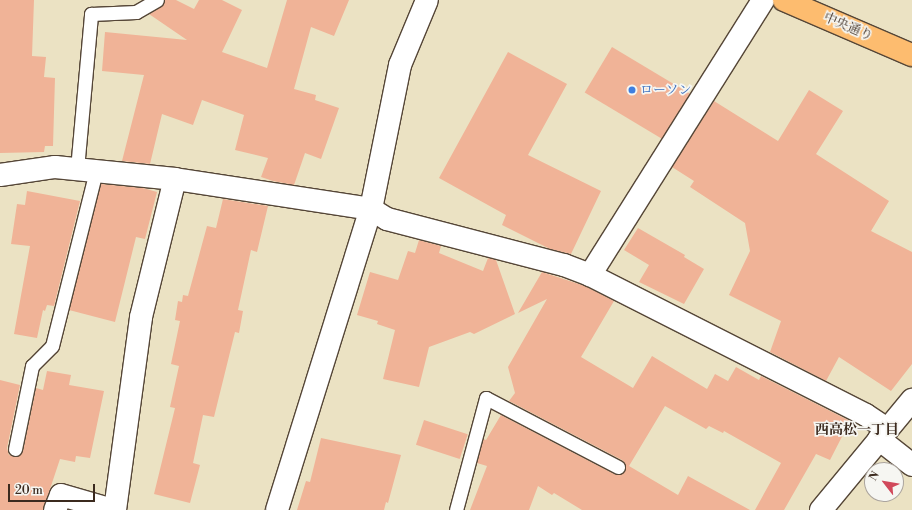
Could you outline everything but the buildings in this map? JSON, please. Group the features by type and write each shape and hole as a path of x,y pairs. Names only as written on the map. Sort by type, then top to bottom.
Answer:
{"highway":[{"name":"中央通り","path":"784,0 912,55"}],"street":[{"path":"277,510 371,209 400,65 427,0"},
{"path":"590,275 763,0"},
{"path":"0,175 55,167 175,179 371,209 387,219 564,265 590,275 859,412 883,434 912,465"},
{"path":"55,510 61,495 114,510 141,317 175,179"},
{"path":"821,510 912,400"}],"lane":[{"path":"15,449 32,366 52,346 87,170 91,14 136,12 157,0"},
{"path":"456,510 486,398 618,467"}],"place":[{"name":"ローソン","path":"632,90"}],"district":[{"name":"西高松一丁目","path":"857,430"}]}
